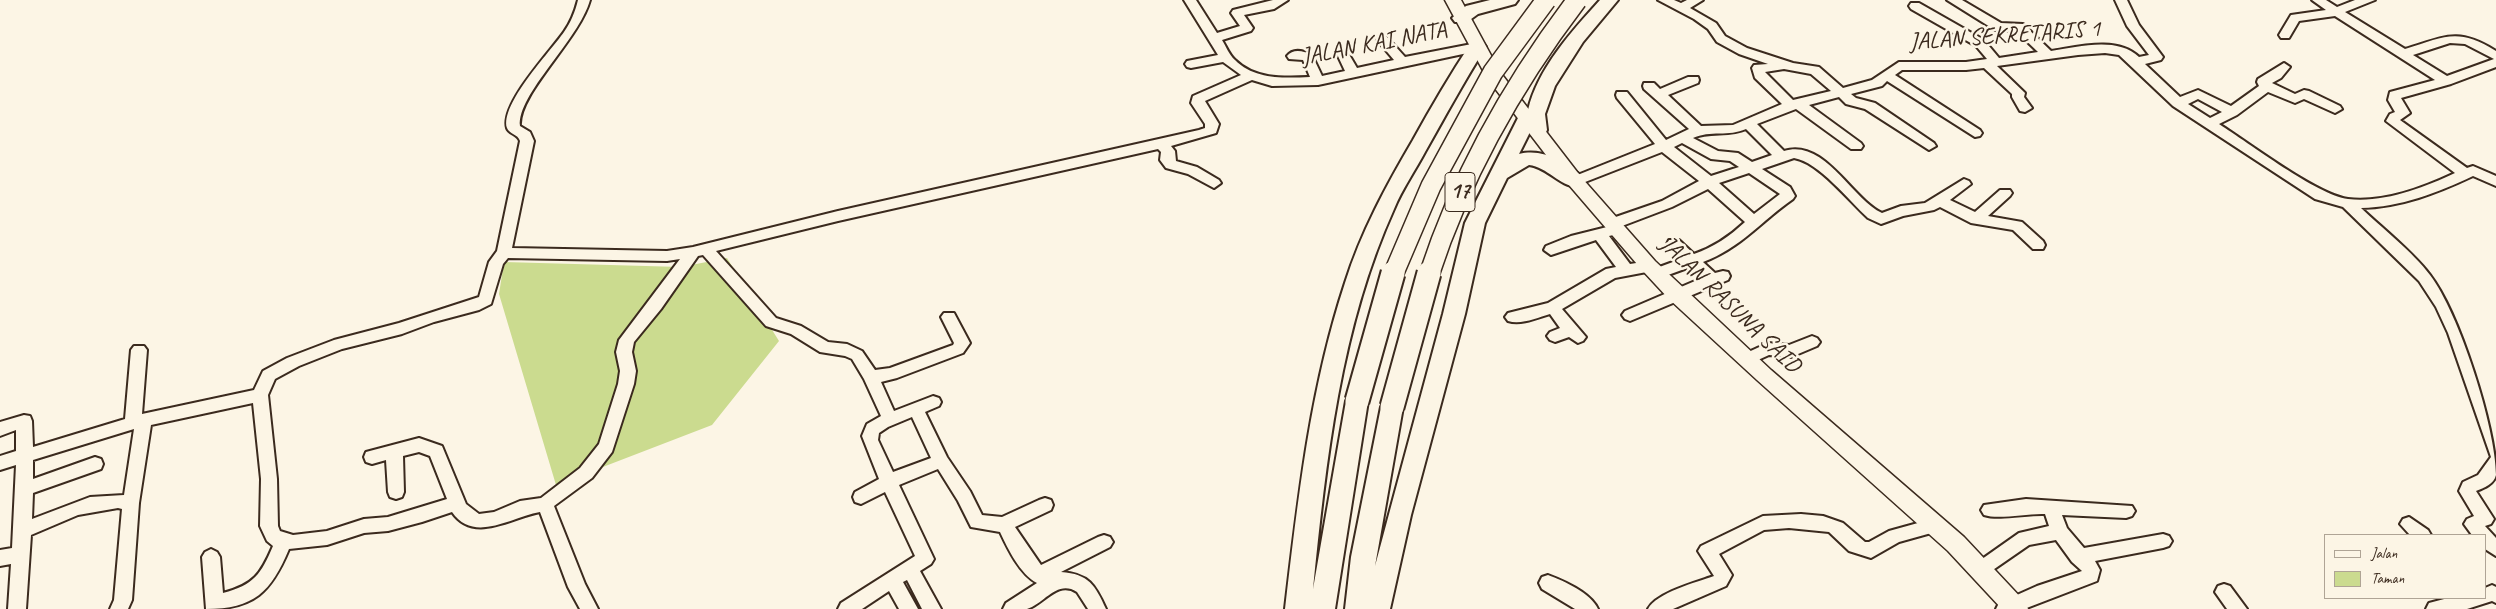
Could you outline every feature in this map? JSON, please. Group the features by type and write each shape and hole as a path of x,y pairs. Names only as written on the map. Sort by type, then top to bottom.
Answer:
{"highway":[{"path":"1461,18 1472,10 1509,0"},
{"name":"17","path":"1322,609 1357,401 1395,266 1431,186 1493,72 1546,0"},
{"name":"17","path":"1358,609 1363,558 1392,407 1430,272 1457,198 1487,137 1519,82 1577,0"},
{"path":"1377,609 1399,515 1454,314 1476,223 1498,175 1533,123 1543,93 1578,34 1609,0"},
{"path":"1298,609 1313,468 1327,391 1355,283 1384,208 1457,78 1477,47"},
{"path":"1457,78 1474,68 1484,69 1493,74"},
{"path":"1513,97 1526,100 1543,93"},
{"path":"1498,175 1513,161 1528,158 1552,164 1575,181"}],"main road":[{"name":"JALAN RASUNA SAID","path":"1453,0 1461,18 1493,74 1533,123 1609,229 1676,294 1771,381 1936,525 1980,569 2012,608"}],"street":[{"path":"456,503 422,516 388,524 364,526 327,538 283,542 273,536 269,526 269,471 260,395 269,375 293,362 339,344 402,328 474,306 486,300 496,262 504,253 527,141 525,135 514,128 512,117 527,89 558,51 581,11 584,0"},
{"path":"1191,0 1226,57 1191,64"},
{"path":"1216,38 1246,28 1237,12 1270,6 1282,0"},
{"path":"1664,0 1707,22 1717,36 1734,46 1791,67"},
{"path":"1680,8 1697,0"},
{"path":"1953,0 1999,27 2019,27 2047,54"},
{"path":"2121,0 2133,26 2156,57 2136,62"},
{"path":"2318,0 2446,80"},
{"path":"2285,36 2294,18 2338,12 2345,6 2368,0"},
{"path":"1915,6 1980,43 1992,63 2019,93 2018,97 2025,108"},
{"path":"2403,54 2451,38 2470,41 2496,56"},
{"path":"1383,40 1403,62"},
{"name":"JALAN KAI NATA","path":"1226,57 1235,68 1251,76 1272,82 1318,81 1477,47"},
{"name":"JALAN SEKRETARIS 1","path":"1575,181 1664,146 1698,130 1735,129 1794,104 1877,83 1900,66 1966,66 2087,50 2117,50 2126,52 2178,103 2320,196 2348,204 2394,200 2426,192 2464,173"},
{"path":"1343,54 1353,73"},
{"path":"1293,56 1302,55 1308,58 1318,81"},
{"path":"2495,179 2477,171 2464,173 2396,124 2394,119 2403,114 2396,105 2395,94 2446,80 2496,63"},
{"path":"1856,146 1794,104 1760,75 1758,68 1791,67 1815,70 1854,103 1870,106 1929,146"},
{"path":"2284,67 2276,75 2263,82 2267,86 2295,99 2304,94 2335,109"},
{"path":"504,253 667,256 699,251 838,216 1017,177 1208,132 1212,124 1198,103 1198,99 1251,76"},
{"path":"1888,76 1975,133"},
{"path":"1693,80 1654,90 1689,119 1698,130"},
{"path":"2209,124 2232,112 2267,86"},
{"path":"2178,103 2198,94 2232,112"},
{"path":"1622,95 1664,146 1709,182 1754,222"},
{"path":"1749,124 1782,158"},
{"path":"1513,317 1532,314 1553,307 1602,277 1626,269 1653,270 1691,262 1734,241 1767,210 1788,196 1788,193 1733,156 1716,156 1683,138"},
{"path":"1160,142 1168,151 1167,160 1169,163 1192,170 1214,183"},
{"path":"1551,250 1609,229 1667,204 1709,182 1792,153 1804,155 1824,169 1873,216 1879,218 1901,211 1921,210 1940,201 1964,184"},
{"path":"1976,219 2005,193"},
{"path":"1940,201 1976,219 2017,226 2038,245"},
{"path":"2348,204 2424,277 2443,305 2456,333 2496,452"},
{"path":"1609,229 1626,269"},
{"path":"1630,315 1718,277 1691,262 1674,244"},
{"path":"699,251 771,322 796,330 825,348 851,351 857,355 871,377 890,419"},
{"path":"372,456 419,445 436,450 459,509 472,519 486,522 525,506 545,504 586,474 606,447 628,376 624,352 627,340 699,251"},
{"path":"1553,307 1574,333 1555,336"},
{"path":"871,377 891,374 958,349 962,343 950,317"},
{"path":"1747,359 1768,349 1782,352 1791,351 1812,342"},
{"path":"119,609 123,600 138,421 139,350"},
{"path":"0,463 138,421 260,395"},
{"path":"850,608 923,562 924,555 869,437 872,429 877,424 933,402"},
{"path":"916,410 941,460 964,496 975,520 980,523 1006,525 1011,520 1046,505"},
{"path":"0,429 24,421 25,489 17,609"},
{"path":"394,450 396,492"},
{"path":"861,497 890,481 941,460"},
{"path":"2482,534 2473,526 2485,519 2466,491 2469,486 2484,480 2496,462"},
{"path":"25,489 95,464"},
{"path":"23,530 103,500 118,499 131,503"},
{"path":"545,504 577,587 589,609"},
{"path":"2012,608 2042,592 2089,578 2091,570 2060,532 2051,507"},
{"path":"1990,510 2051,507 2126,512"},
{"path":"1657,609 1680,596 1720,581 1723,576 1707,551 1764,523 1815,522 1835,526 1852,545 1866,550 1871,550 1895,536 1936,525"},
{"path":"1006,525 1019,550 1038,575 1085,587 1097,609"},
{"path":"1980,569 2026,538 2060,532"},
{"path":"2486,538 2496,549"},
{"path":"2078,556 2163,541"},
{"path":"211,557 215,606 258,588 267,580 275,566 283,542"},
{"path":"1038,575 1104,542"},
{"path":"0,558 22,554"},
{"path":"910,570 932,609"},
{"path":"893,580 909,609"},
{"path":"1012,609 1044,588 1061,582"},
{"path":"1548,583 1569,594 1589,609"},
{"path":"2224,592 2238,609"},
{"path":"2437,609 2470,599"}],"green space":[{"path":"727,258 779,341 712,425 556,485 499,294 504,262 681,267"}]}
